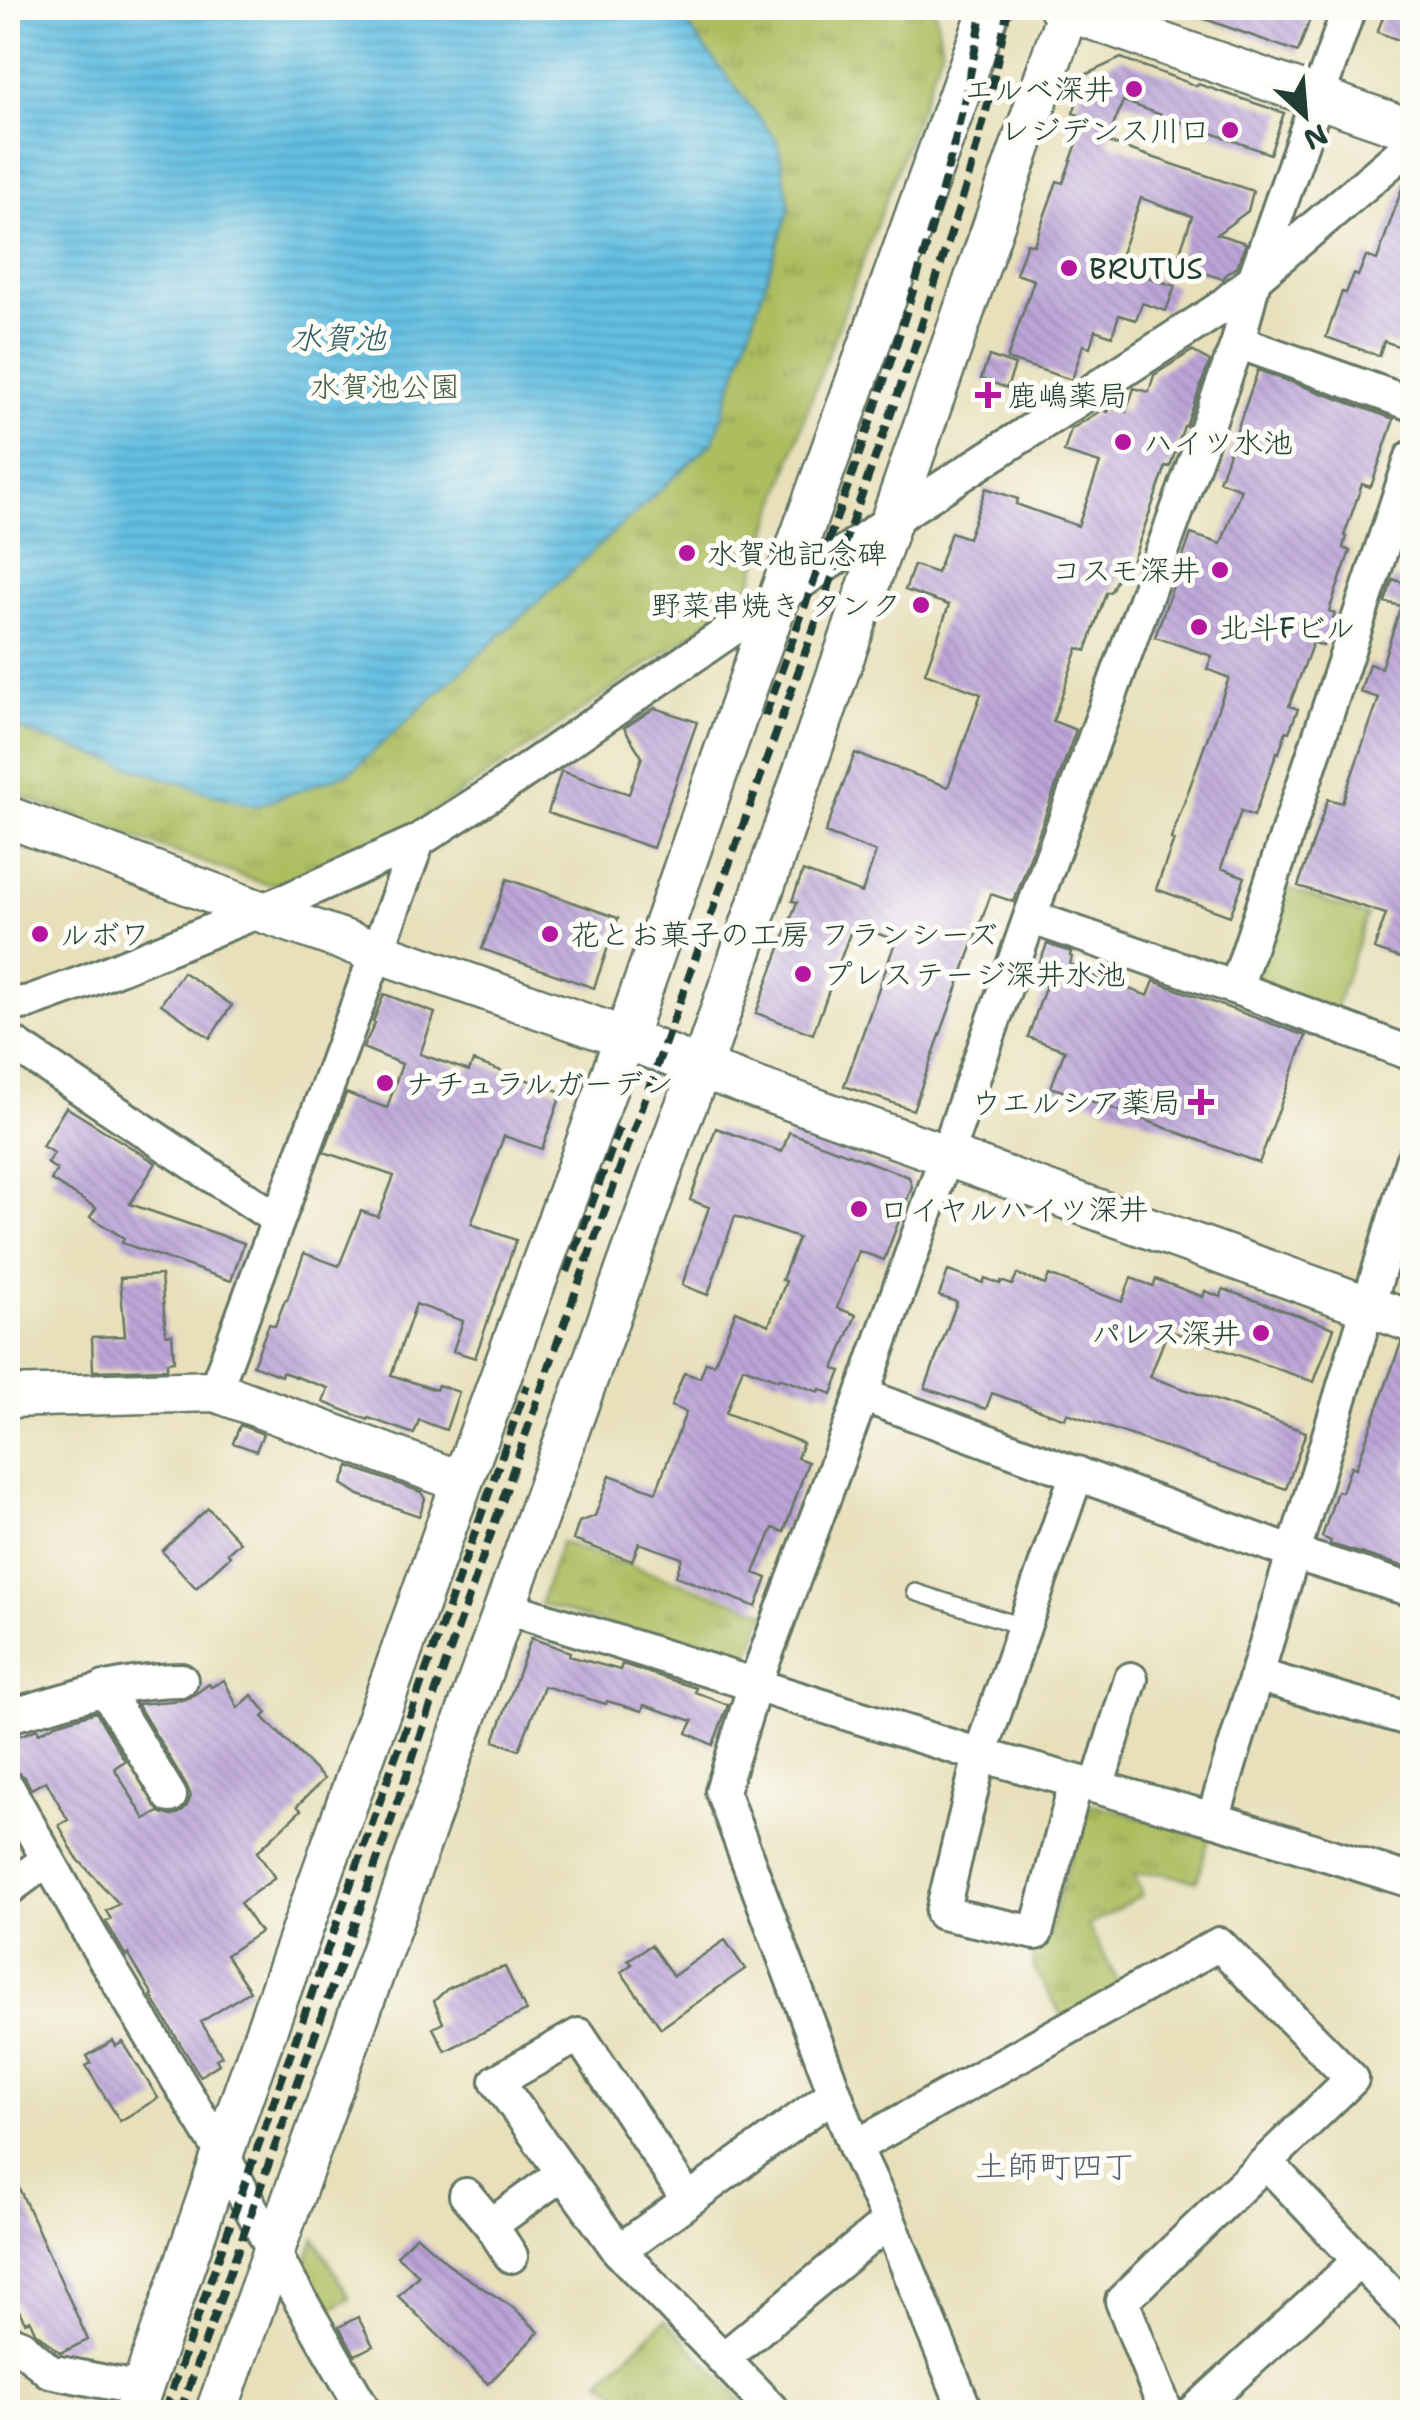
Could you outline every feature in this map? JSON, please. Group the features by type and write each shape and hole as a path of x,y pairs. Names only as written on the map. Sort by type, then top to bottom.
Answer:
{"street":[{"path":"8,2340 22,2346 49,2371 138,2400 990,8"},
{"path":"216,2412 701,1068 1066,8 1412,130"},
{"path":"966,2412 890,2221 855,2147 722,1790 756,1684 1238,342 1254,280 1349,8"},
{"path":"8,1005 29,1002 87,981 289,899 418,841 890,521 1218,309 1412,144"},
{"path":"1238,342 1412,404"},
{"path":"1236,988 1412,456"},
{"path":"8,817 257,910 625,1038 1412,1322"},
{"path":"215,1390 418,841"},
{"path":"1030,917 1412,1054"},
{"path":"8,1040 277,1219"},
{"path":"1213,1820 1412,1161"},
{"path":"8,1398 215,1390 462,1482"},
{"path":"862,1395 1293,1552 1412,1590"},
{"path":"1077,1473 980,1755 942,1912 1036,1933 1086,1784 1130,1679"},
{"path":"505,1606 980,1755 1412,1881"},
{"path":"1256,1675 1412,1720"},
{"path":"8,1716 104,1688 181,1680"},
{"path":"104,1688 170,1796"},
{"path":"8,1788 92,1938 223,2155 365,2412"},
{"path":"8,1889 47,1860"},
{"path":"855,2147 1219,1944 1352,2079 1122,2301 1170,2412 1360,2260"},
{"path":"688,2200 579,2035 498,2080 619,2251 774,2412"},
{"path":"619,2251 835,2093"},
{"path":"1267,2163 1412,2316"},
{"path":"491,2225 563,2172"},
{"path":"466,2195 511,2256"},
{"path":"723,2359 890,2221"}],"lane":[{"path":"915,1592 1024,1627"},
{"path":"626,2412 634,2412"}],"green space":[{"name":"水賀池","path":"8,8 935,8 942,49 805,416 747,596 402,834 280,884 247,878 8,792"},
{"path":"1284,887 1367,916 1334,1012 1261,986 1256,973"},
{"path":"561,1542 766,1612 748,1658 738,1664 540,1604"},
{"path":"1094,1804 1209,1838 1197,1881 1160,1873 1134,1875 1142,1895 1088,1926 1121,1987 1064,2020 1033,1967 1034,1948 1044,1951 1084,1809"},
{"path":"315,2238 350,2298 323,2314 301,2275"},
{"path":"665,2320 754,2412 655,2412 633,2397 625,2399 601,2380"}],"water":[{"name":"水賀池","path":"8,8 674,8 778,142 790,207 714,441 351,772 257,806 8,726"}],"building":[{"path":"1182,8 1314,8 1298,52"},
{"path":"1387,8 1412,8 1412,45 1377,32"},
{"path":"1121,58 1284,113 1270,154 1123,101 1107,142 1253,191 1248,211 1217,234 1246,243 1237,267 1223,279 1176,264 1192,216 1141,198 1118,262 1122,263 1120,268 1175,286 1166,311 1142,303 1136,320 1119,315 1112,336 1095,330 1090,347 1083,345 1072,380 1007,359 1034,280 1016,274 1027,243 1034,245 1057,181 1063,183 1086,118 1073,113 1087,74"},
{"path":"1412,170 1412,351 1384,341 1379,356 1326,337 1342,292 1346,293 1354,274 1358,276 1366,256 1377,260 1407,174"},
{"path":"1192,351 1210,361 1170,467 1166,466 1129,571 1122,568 1111,591 1106,593 1086,651 1078,648 1053,721 1076,730 1014,902 991,894 913,1110 844,1086 896,940 853,925 813,1034 756,1013 797,902 792,901 803,871 862,893 876,852 825,833 855,753 948,787 981,694 925,673 949,605 905,590 914,565 937,573 951,532 968,538 986,488 1018,499 1016,504 1078,526 1100,463 1064,452 1071,429 1102,410 1108,412 1110,407 1126,412 1134,388 1149,392 1154,375"},
{"path":"989,356 1015,365 1007,388 981,379"},
{"path":"1258,370 1394,419 1372,484 1362,484 1344,536 1343,548 1350,551 1329,611 1335,613 1323,646 1313,642 1289,706 1298,709 1289,732 1286,731 1277,752 1254,816 1241,811 1221,868 1245,877 1230,916 1156,889 1229,678 1207,669 1212,656 1155,637 1191,534 1221,544 1241,489 1219,481"},
{"path":"1393,579 1412,586 1412,962 1374,949 1386,914 1298,886 1328,799 1342,803 1379,698 1360,692 1369,664 1381,668 1401,606 1385,602"},
{"path":"655,708 697,722 653,848 548,813 561,771 629,794 642,757 624,728"},
{"name":"花とお菓子の工房 フランシーズ","path":"507,879 618,918 594,988 482,949"},
{"path":"1047,944 1071,952 1070,964 1089,970 1088,974 1148,996 1154,981 1306,1036 1259,1163 1051,1087 1065,1050 1028,1037 1046,985 1033,980"},
{"path":"183,972 232,1005 210,1038 161,1004"},
{"path":"384,994 435,1013 420,1054 469,1071 473,1061 562,1092 542,1149 504,1136 471,1224 516,1240 475,1358 453,1351 463,1321 416,1304 391,1375 436,1390 438,1385 459,1392 446,1430 419,1420 414,1434 323,1402 328,1388 253,1365 269,1324 275,1326 287,1300 304,1253 339,1266 361,1211 378,1217 394,1176 324,1152 346,1093 387,1108 402,1064 363,1048"},
{"path":"66,1107 156,1163 130,1204 244,1243 231,1281 122,1243 124,1238 90,1217 96,1208 51,1180 57,1170 47,1163 54,1153 42,1146"},
{"path":"716,1128 782,1152 789,1132 909,1177 912,1187 884,1260 859,1251 837,1308 856,1315 834,1369 841,1371 832,1394 743,1367 726,1413 803,1443 797,1458 808,1462 784,1532 773,1528 754,1573 767,1578 756,1607 676,1576 682,1558 639,1543 632,1561 573,1540 579,1522 595,1516 610,1475 656,1492 686,1412 671,1406 684,1373 700,1378 706,1362 714,1364 736,1311 769,1325 786,1281 782,1280 798,1238 735,1216 708,1295 682,1285 709,1207 690,1200"},
{"path":"948,1271 983,1283 985,1278 1012,1285 1017,1274 1045,1285 1049,1275 1122,1302 1131,1278 1153,1286 1156,1279 1203,1297 1205,1291 1221,1297 1223,1289 1334,1328 1314,1382 1168,1330 1150,1377 1306,1432 1286,1489 1067,1413 1065,1419 992,1393 986,1409 925,1388 957,1302 939,1296"},
{"path":"161,1275 166,1335 172,1334 174,1361 167,1362 167,1369 93,1371 92,1337 125,1336 120,1278"},
{"path":"1401,1343 1412,1345 1412,1450 1405,1472 1412,1475 1409,1568 1330,1544 1322,1537 1337,1491 1342,1492 1351,1466 1356,1468"},
{"path":"240,1425 263,1434 256,1451 233,1443"},
{"path":"349,1466 421,1492 425,1499 419,1516 359,1495 342,1484"},
{"path":"208,1508 240,1542 196,1588 162,1551"},
{"path":"531,1638 570,1652 569,1656 620,1670 622,1664 696,1688 695,1692 728,1705 713,1745 687,1733 693,1721 644,1705 642,1711 544,1686 519,1750 494,1741"},
{"path":"224,1680 238,1708 252,1695 267,1713 263,1717 324,1779 297,1806 301,1810 257,1852 275,1878 240,1903 260,1932 226,1955 250,1991 201,2022 222,2056 216,2059 219,2064 200,2076 106,1922 111,1919 106,1911 119,1904 75,1856 59,1825 68,1820 46,1781 31,1789 25,1777 13,1769 8,1759 8,1740 96,1712 125,1761 114,1768 145,1819 159,1812 171,1816 187,1806 191,1796 137,1704 183,1700"},
{"path":"725,1940 745,1969 661,2028 621,1972 632,1964 628,1960 651,1945 673,1976"},
{"path":"505,1967 526,2011 445,2051 433,2028 443,2023 434,2001 447,1989 472,1977"},
{"path":"113,2041 116,2046 123,2042 158,2098 120,2121 86,2066 91,2063 87,2056"},
{"path":"8,2164 88,2340 61,2353 35,2332 30,2320 25,2322 8,2290"},
{"path":"416,2235 455,2270 514,2308 539,2332 488,2384 398,2296 419,2275 397,2256"},
{"path":"358,2317 373,2346 355,2355 339,2327"}],"railway":[{"path":"765,716 917,278 965,99 983,8"},
{"path":"180,2412 913,352 967,183 1008,8"},
{"path":"567,1272 620,1126"},
{"path":"164,2412 527,1385"}],"place":[{"name":"エルベ深井","path":"1134,89"},
{"name":"レジデンス川口","path":"1230,130"},
{"name":"BRUTUS","path":"1069,268"},
{"name":"鹿嶋薬局","path":"988,395"},
{"name":"ハイツ水池","path":"1123,442"},
{"name":"水賀池記念碑","path":"687,553"},
{"name":"コスモ深井","path":"1220,570"},
{"name":"野菜串焼き タンク","path":"921,605"},
{"name":"北斗Fビル","path":"1199,627"},
{"name":"ルボワ","path":"40,934"},
{"name":"花とお菓子の工房 フランシーズ","path":"550,934"},
{"name":"プレステージ深井水池","path":"803,974"},
{"name":"ナチュラルガーデン","path":"385,1083"},
{"name":"ウエルシア薬局","path":"1201,1102"},
{"name":"ロイヤルハイツ深井","path":"859,1209"},
{"name":"パレス深井","path":"1261,1333"}],"district":[{"name":"土師町四丁","path":"1055,2165"}],"park label":[{"name":"水賀池公園","path":"385,386"}]}
